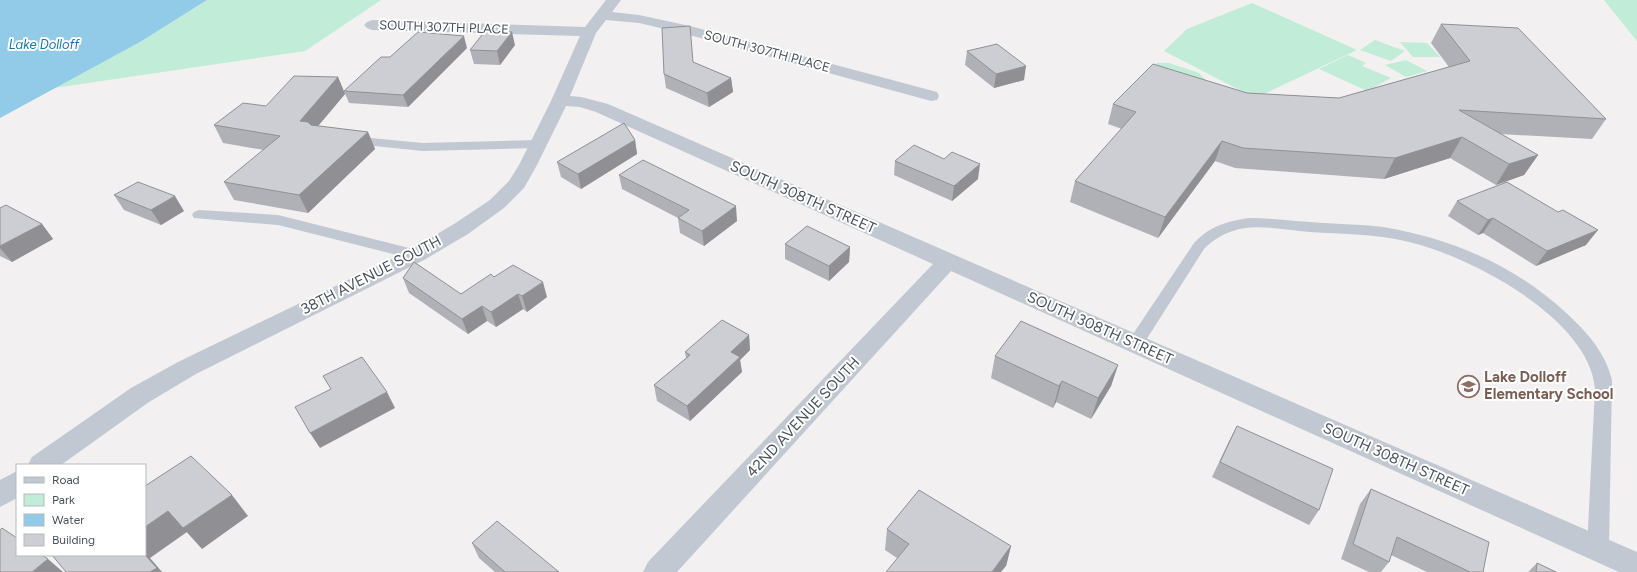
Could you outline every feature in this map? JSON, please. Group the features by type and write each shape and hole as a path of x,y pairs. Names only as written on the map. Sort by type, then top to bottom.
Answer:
{"street":[{"name":"38TH AVENUE SOUTH","path":"42,464 133,400 187,368 417,255 462,229 497,204 516,184 560,101 589,32 608,7"},
{"name":"SOUTH 307TH PLACE","path":"608,7 639,19 685,29 931,96"},
{"name":"SOUTH 307TH PLACE","path":"372,25 589,32"},
{"name":"SOUTH 308TH STREET","path":"560,101 581,102 602,108 1637,566"},
{"name":"42ND AVENUE SOUTH","path":"668,569 948,261"},
{"path":"0,495 16,484"}],"lane":[{"path":"340,139 422,147 538,144"},
{"path":"199,214 278,220 417,255"},
{"path":"1136,344 1202,242 1212,232 1227,225 1263,223 1381,232 1421,240 1473,258 1525,287 1562,318 1589,348 1602,370 1604,389 1598,548"}],"green space":[{"path":"207,0 381,0 305,51 54,88 140,42"},
{"path":"1604,0 1637,0 1637,41"},
{"path":"1252,3 1357,50 1255,98 1164,51 1187,29"},
{"path":"1375,40 1405,51 1391,61 1360,50"},
{"path":"1400,42 1427,43 1440,57 1413,57"},
{"path":"1348,55 1366,63 1362,66 1391,78 1367,91 1319,69"},
{"path":"1406,60 1427,71 1406,77 1385,65"},
{"path":"1157,63 1169,63 1199,73 1211,86 1146,74"}],"water":[{"name":"Lake Dolloff","path":"0,0 207,0 140,42 0,118"}],"building":[{"path":"1441,24 1518,28 1606,119 1459,110 1538,155 1509,164 1462,137 1395,158 1243,148 1222,141 1165,217 1075,181 1136,112 1113,104 1153,64 1247,93 1339,98 1470,61"},
{"path":"690,26 693,62 731,78 707,93 664,74 662,28"},
{"path":"486,30 512,32 497,51 470,50"},
{"path":"418,32 464,36 403,95 344,91 381,57 390,57"},
{"path":"997,44 1026,66 996,74 967,51"},
{"path":"294,76 338,77 300,121 308,122 311,125 368,132 299,195 224,182 280,136 214,125 243,103 266,106"},
{"path":"624,123 635,140 578,174 557,162"},
{"path":"914,145 944,159 952,152 980,164 954,186 895,161"},
{"path":"643,160 736,206 702,231 678,218 689,210 619,175"},
{"path":"138,182 175,196 151,210 114,195"},
{"path":"1507,182 1558,212 1563,210 1598,230 1547,251 1493,218 1488,220 1457,201"},
{"path":"6,205 42,224 0,246 0,208"},
{"path":"807,226 850,247 829,266 785,244"},
{"path":"414,262 461,294 491,274 494,277 513,265 543,282 522,296 518,294 491,312 482,306 462,319 403,278"},
{"path":"722,320 749,335 731,352 740,357 687,406 654,385 690,355 685,352"},
{"path":"1021,321 1118,365 1098,398 1062,381 1059,386 995,356"},
{"path":"362,357 387,392 310,433 295,407 331,389 323,376"},
{"path":"1237,426 1333,469 1319,510 1220,462"},
{"path":"191,456 232,495 183,528 168,511 146,526 146,485"},
{"path":"1371,489 1489,542 1483,572 1470,572 1397,537 1389,562 1353,544"},
{"path":"919,490 1011,546 992,572 886,572 909,544 887,529"},
{"path":"497,521 559,572 505,572 472,543"},
{"path":"2,528 16,537 16,556 44,556 48,559 32,572 0,572 0,530"},
{"path":"53,556 146,556 157,568 150,572 66,572"},
{"path":"1537,563 1556,572 1536,572"}],"place":[{"name":"Lake Dolloff Elementary School","path":"1468,386"}]}
